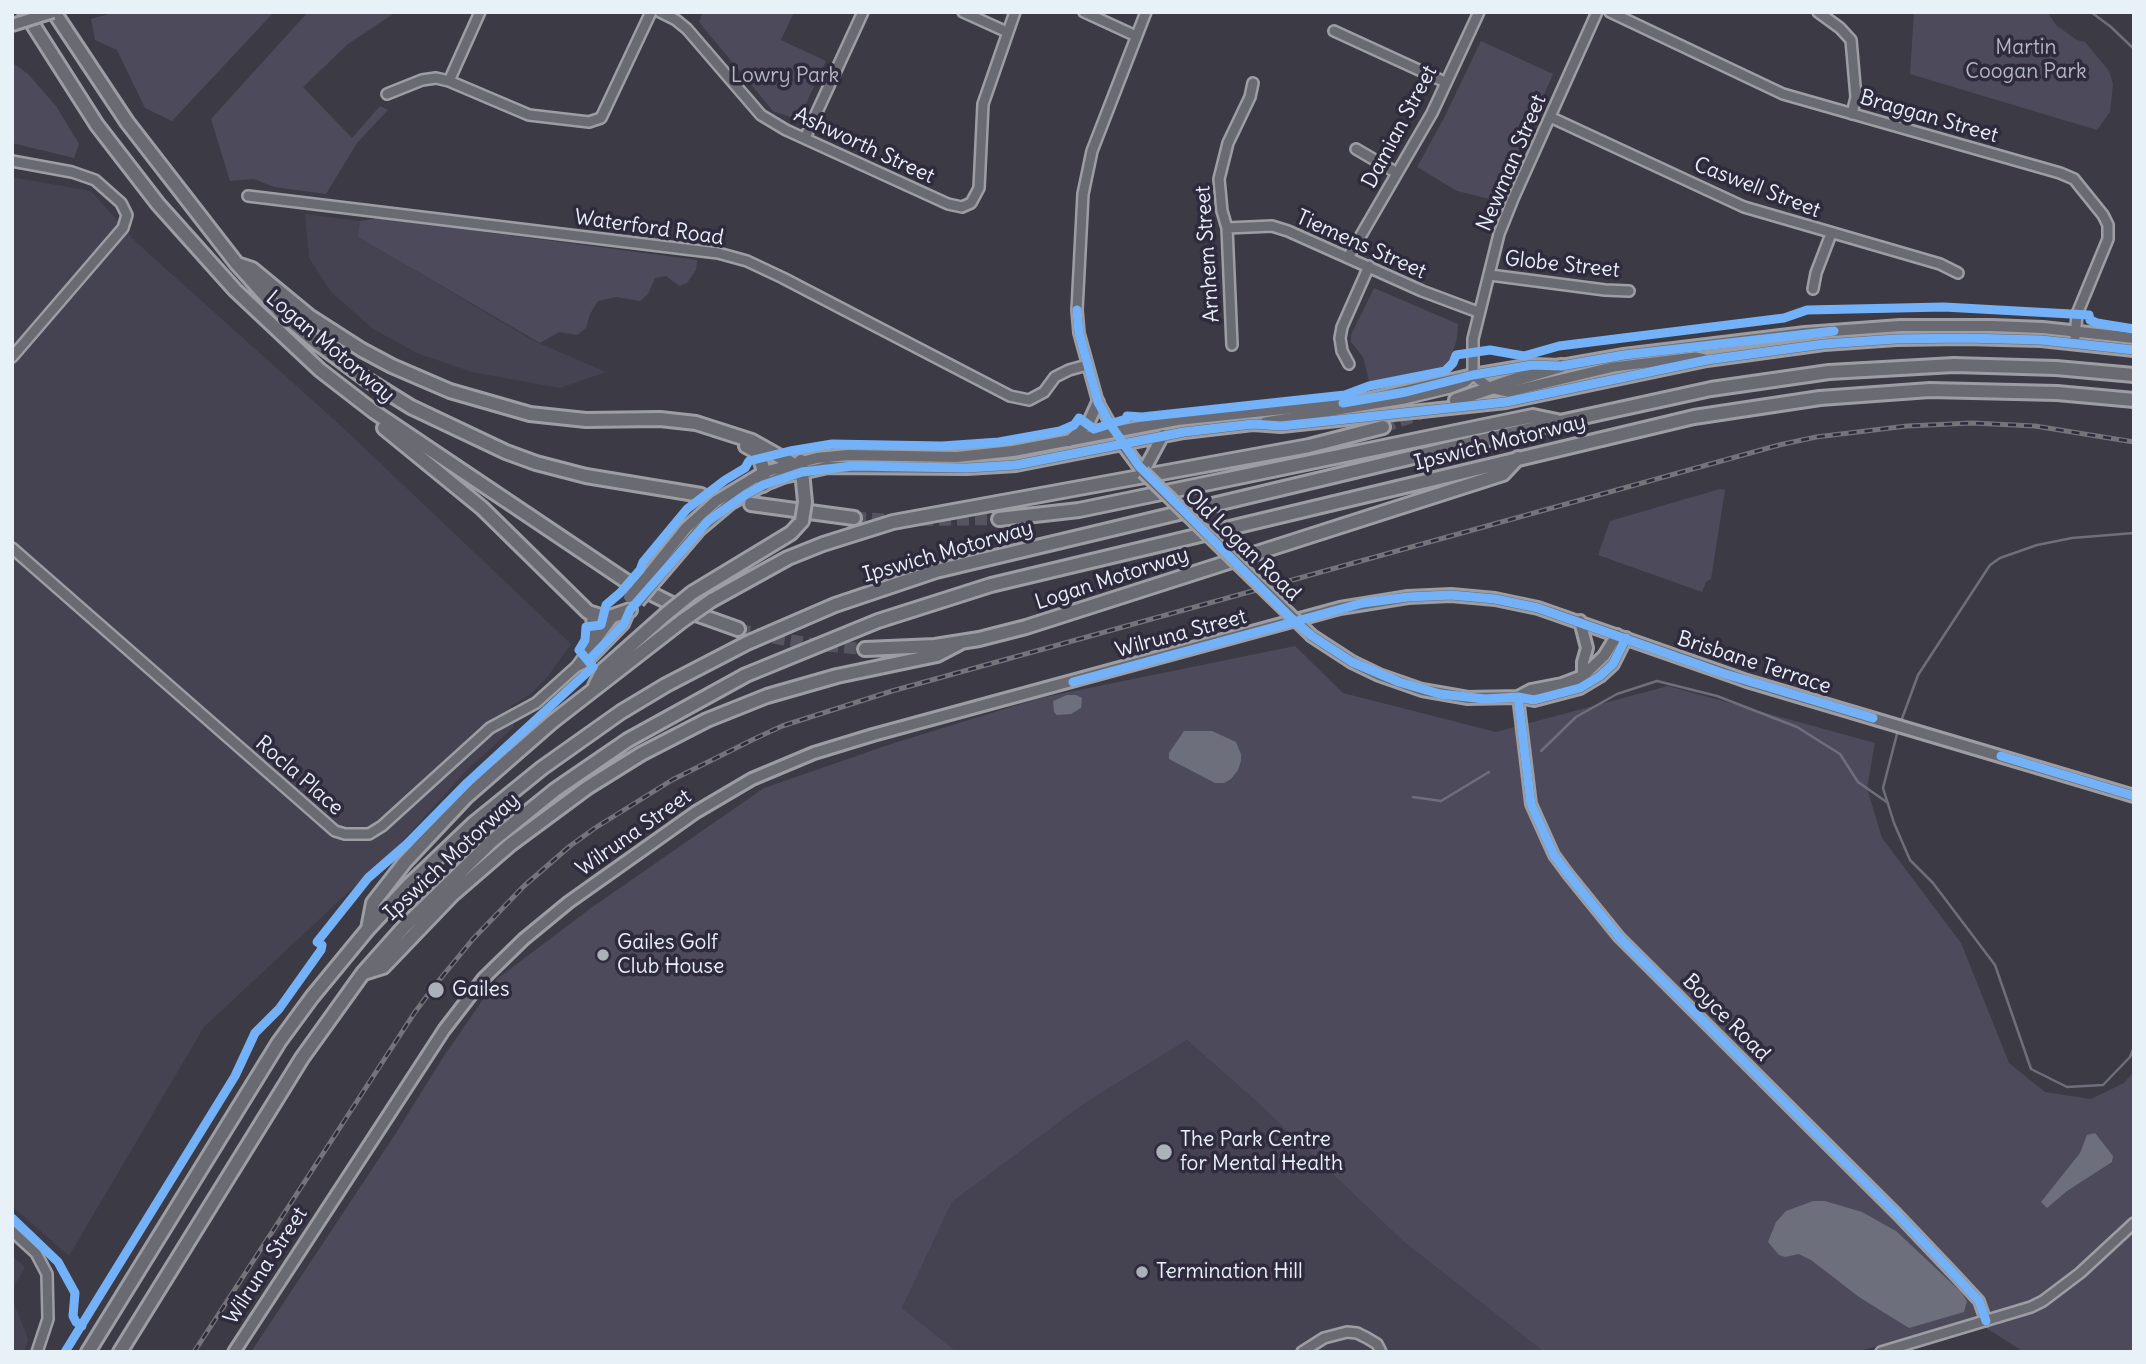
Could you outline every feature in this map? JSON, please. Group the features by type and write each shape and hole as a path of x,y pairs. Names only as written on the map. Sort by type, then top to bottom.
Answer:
{"highway":[{"name":"Logan Motorway","path":"25,12 105,136 181,231 235,290 340,387 633,585 682,609 738,629"},
{"name":"Logan Motorway","path":"53,12 127,122 237,264 281,313 317,343 387,393 434,420 506,452 586,476 701,495"},
{"path":"61,12 81,51"},
{"path":"237,264 252,268 309,316 362,351 450,391 530,414 586,420 679,420 709,426 752,441 798,465 805,502 802,521 792,533 692,593 603,670 593,690"},
{"name":"Ipswich Motorway","path":"88,1352 279,1042 368,929 408,886 472,824 551,761 621,712 666,685 791,622 936,571 1560,422 1753,382 1876,368 1954,365 2014,366 2134,375"},
{"path":"1457,400 1561,366"},
{"name":"Ipswich Motorway","path":"120,1352 288,1081 363,973 440,889 535,805 628,740 746,675 878,621 991,584 1694,417 1820,398 1875,393 1974,390 2057,393 2134,400"},
{"path":"373,411 377,423 482,508 593,615 613,617 632,603"},
{"path":"999,519 1091,508 1533,416 1560,422"},
{"path":"368,929 373,902 435,829 492,774 682,621 712,600 788,558 893,522 1309,446 1383,427"},
{"path":"736,435 758,455 764,479"},
{"name":"Logan Motorway","path":"865,649 914,649 960,643 1026,627 1503,474 1518,458"},
{"path":"751,504 854,518"},
{"path":"593,615 595,642"},
{"path":"363,973 383,967 452,895 511,844 588,787 641,754 707,720 768,696 837,676 937,655 960,643"}],"main road":[{"path":"12,25 53,12"},
{"path":"632,603 653,576 708,522 764,479 798,465 848,455 907,458 1013,451 1177,420 1361,401 1473,375 1532,365 1561,366 1624,355 1851,329 1970,326 2075,337 2134,350"},
{"path":"798,465 998,467 1163,435 1253,424 1270,427 1487,405 1707,360 1793,347 1896,339 2134,338"},
{"path":"1069,441 1088,424 1098,402"},
{"name":"Old Logan Road","path":"1115,432 1142,468 1312,636 1352,662 1379,675 1422,690 1468,698 1518,697 1534,700 1590,682 1612,664 1621,636"},
{"path":"1142,468 1163,435"},
{"name":"Wilruna Street","path":"234,1352 444,1030 484,978 524,939 569,902 696,812 752,779 814,753 873,735 1363,603 1408,597 1472,597 1538,608 1621,636"},
{"path":"1580,621 1587,648 1583,676"},
{"name":"Old Logan Road","path":"1518,697 1531,690 1562,684 1583,676 1621,636"},
{"name":"Brisbane Terrace","path":"1621,636 1748,681 2134,796"}],"street":[{"path":"449,80 480,12"},
{"path":"387,94 422,80 436,78 449,80 529,115 589,122 601,118 651,12"},
{"name":"Ashworth Street","path":"660,12 687,29 761,115 948,204 962,207 971,203 979,188 983,104 1007,32"},
{"path":"805,138 863,12"},
{"path":"963,12 1007,32 1015,12"},
{"path":"1084,12 1136,36"},
{"name":"Old Logan Road","path":"1115,432 1098,402 1079,333 1077,310 1083,194 1092,151 1146,12"},
{"name":"Damian Street","path":"1349,257 1432,113 1479,12"},
{"name":"Newman Street","path":"1473,375 1472,349 1478,312 1499,234 1597,12"},
{"name":"Braggan Street","path":"1610,12 1783,94 2074,179 2108,225 2108,239 2077,314 2075,337"},
{"path":"1818,12 1851,40 1856,97 1853,114"},
{"path":"1334,31 1446,82"},
{"name":"Arnhem Street","path":"1233,345 1227,228 1222,211 1219,179 1228,143 1251,96 1253,83"},
{"name":"Caswell Street","path":"1550,117 1744,207 1940,264 1958,273"},
{"path":"1356,149 1397,173"},
{"path":"12,161 72,172 95,180 121,203 127,215 123,228 12,357"},
{"name":"Waterford Road","path":"248,196 729,256 747,261 783,278 1010,396 1029,400 1044,392 1055,377 1087,365"},
{"name":"Tiemens Street","path":"1227,228 1272,226 1303,236 1454,304 1478,312"},
{"path":"1813,289 1816,273 1831,234"},
{"path":"1349,363 1342,351 1342,327 1368,266"},
{"name":"Globe Street","path":"1490,275 1605,290 1629,290"},
{"path":"1253,424 1404,399 1458,385 1473,375 1490,388 1508,392 1559,378 1626,365 1695,357 1707,360"},
{"name":"Rocla Place","path":"12,548 335,831 345,834 369,834 382,827 490,728 536,703 576,667 613,617"},
{"name":"Rocla Place","path":"576,667 588,661 624,624 632,603"},
{"name":"Boyce Road","path":"1518,697 1531,804 1539,827 1561,864 1619,937 1897,1213 1979,1301 1986,1321"},
{"path":"1881,1352 2043,1301 2080,1273 2134,1223"},
{"path":"12,1231 36,1253 47,1274 48,1319 37,1352"},
{"path":"1302,1352 1324,1338 1347,1332 1367,1338 1377,1344 1381,1352"}],"shaded area":[{"path":"12,177 91,191 137,243 339,424 571,644 531,694 511,706 514,727 468,769 397,847 204,1027 69,1256 12,1206"},
{"path":"305,214 360,221 359,237 532,340 606,372 560,388 472,372 419,354 373,329 331,292 309,258"},
{"path":"1067,695 1082,698 1081,708 1071,714 1057,715 1053,701"},
{"path":"1184,731 1212,731 1236,742 1241,761 1231,779 1224,783 1215,783 1169,759 1169,753"},
{"name":"The Park Centre for Mental Health","path":"1187,1040 1256,1101 1403,1241 1544,1352 957,1352 902,1308 952,1202 1085,1103"},
{"path":"2095,1133 2113,1156 2112,1162 2067,1191 2047,1208 2041,1202 2080,1153 2087,1135"},
{"path":"1813,1201 1825,1201 1862,1212 1896,1231 1961,1292 1967,1301 1964,1312 1909,1328 1859,1297 1811,1260 1799,1254 1785,1257 1779,1255 1768,1242 1776,1222 1786,1211"},
{"path":"12,1256 25,1267 12,1290"},
{"path":"12,1299 27,1335 24,1352 12,1352"}],"green space":[{"path":"116,12 274,12 172,121 145,108 117,50 95,40 91,19"},
{"path":"308,12 396,12 348,44 303,87 352,138 380,106 388,110 357,143 326,194 274,187 254,179 230,181 211,119"},
{"name":"Lowry Park","path":"703,12 794,12 781,40 826,61 801,114 790,117 773,111 699,22"},
{"name":"Martin Coogan Park","path":"1914,12 2047,12 2057,26 2077,40 2085,42 2109,71 2113,84 2110,112 2097,130 1910,74"},
{"path":"1481,41 1553,74 1498,201 1457,191 1417,167"},
{"path":"13,63 28,74 56,106 79,144 74,158 12,143"},
{"path":"379,218 697,260 696,270 687,283 679,286 666,276 655,278 648,294 640,301 616,297 598,301 586,328 577,335 559,332 540,343 358,237 360,221"},
{"path":"1374,288 1458,324 1457,339 1448,365 1370,384 1363,357 1351,342 1351,335"},
{"path":"1720,489 1725,490 1711,579 1706,582 1702,592 1598,555 1610,521"},
{"path":"1295,646 1343,693 1496,732 1668,686 1875,743 1867,788 1882,838 1961,943 2009,1063 2045,1092 2091,1099 2124,1083 2134,1071 2134,1352 2024,1352 1972,1319 1856,1352 1544,1352 1403,1241 1256,1101 1187,1040 1085,1103 952,1202 902,1308 957,1352 251,1352 497,979 591,908 764,788 891,744 1040,698"}],"waterway":[{"path":"2091,12 2134,49"},
{"path":"1900,724 1918,675 1990,565 2000,558 2037,545 2072,538 2134,533"},
{"path":"1541,751 1576,717 1617,694 1657,681 1717,696 1797,727 1840,754 1858,782 1888,803"},
{"path":"1898,730 1883,788 1894,823 1910,860 1933,883 1995,965 2031,1069 2067,1087 2103,1085 2130,1057 2134,1047"},
{"path":"1413,797 1441,801 1489,772"}],"tunnel":[{"path":"1383,427 1426,412"},
{"path":"854,518 896,520"},
{"path":"921,520 999,519"},
{"path":"738,629 769,637 865,649"}],"railway":[{"path":"194,1352 415,1012 473,939 524,886 595,828 672,780 752,740 782,726 892,691 1816,437 1907,426 1972,423 2035,426 2134,442"}],"cycle path":[{"path":"65,1352 235,1076 255,1033 279,1009 321,950 322,945 317,942 368,878 593,667 579,650 585,640 586,627 601,625 606,605 640,570 643,562 687,509 745,468 749,461 832,444 942,446 999,442 1060,431 1074,425 1079,418 1094,429 1126,419 1127,416 1142,417 1345,395 1369,386 1445,371 1456,355 1490,350 1524,356 1559,346 1784,318 1807,310 1944,307 2089,315 2090,320 2097,323 2134,329"},
{"path":"1077,310 1079,333 1098,402 1139,466 1291,618 1312,636 1352,662 1399,682 1440,694 1485,699 1518,697 1534,700 1580,688 1600,676 1613,664 1626,638"},
{"path":"1343,403 1532,365 1561,366 1624,355 1834,331"},
{"path":"588,661 624,624 630,610 708,521 763,485 802,472 853,466 967,468 1016,465 1184,432 1253,424 1281,426 1506,402 1707,360 1824,344 1965,338 2041,340 2134,350"},
{"path":"1073,682 1363,603 1451,595 1495,599 1538,608 1722,673 1873,718"},
{"path":"1518,697 1531,804 1554,855 1568,874 1619,937 1954,1274 1979,1301 1986,1321"},
{"path":"2001,756 2134,796"},
{"path":"12,1218 58,1262 75,1293 73,1316 82,1326"}],"place":[{"name":"Gailes Golf Club House","path":"603,955"},
{"name":"Gailes","path":"436,990"},
{"name":"The Park Centre for Mental Health","path":"1164,1152"},
{"name":"Termination Hill","path":"1142,1272"}]}
